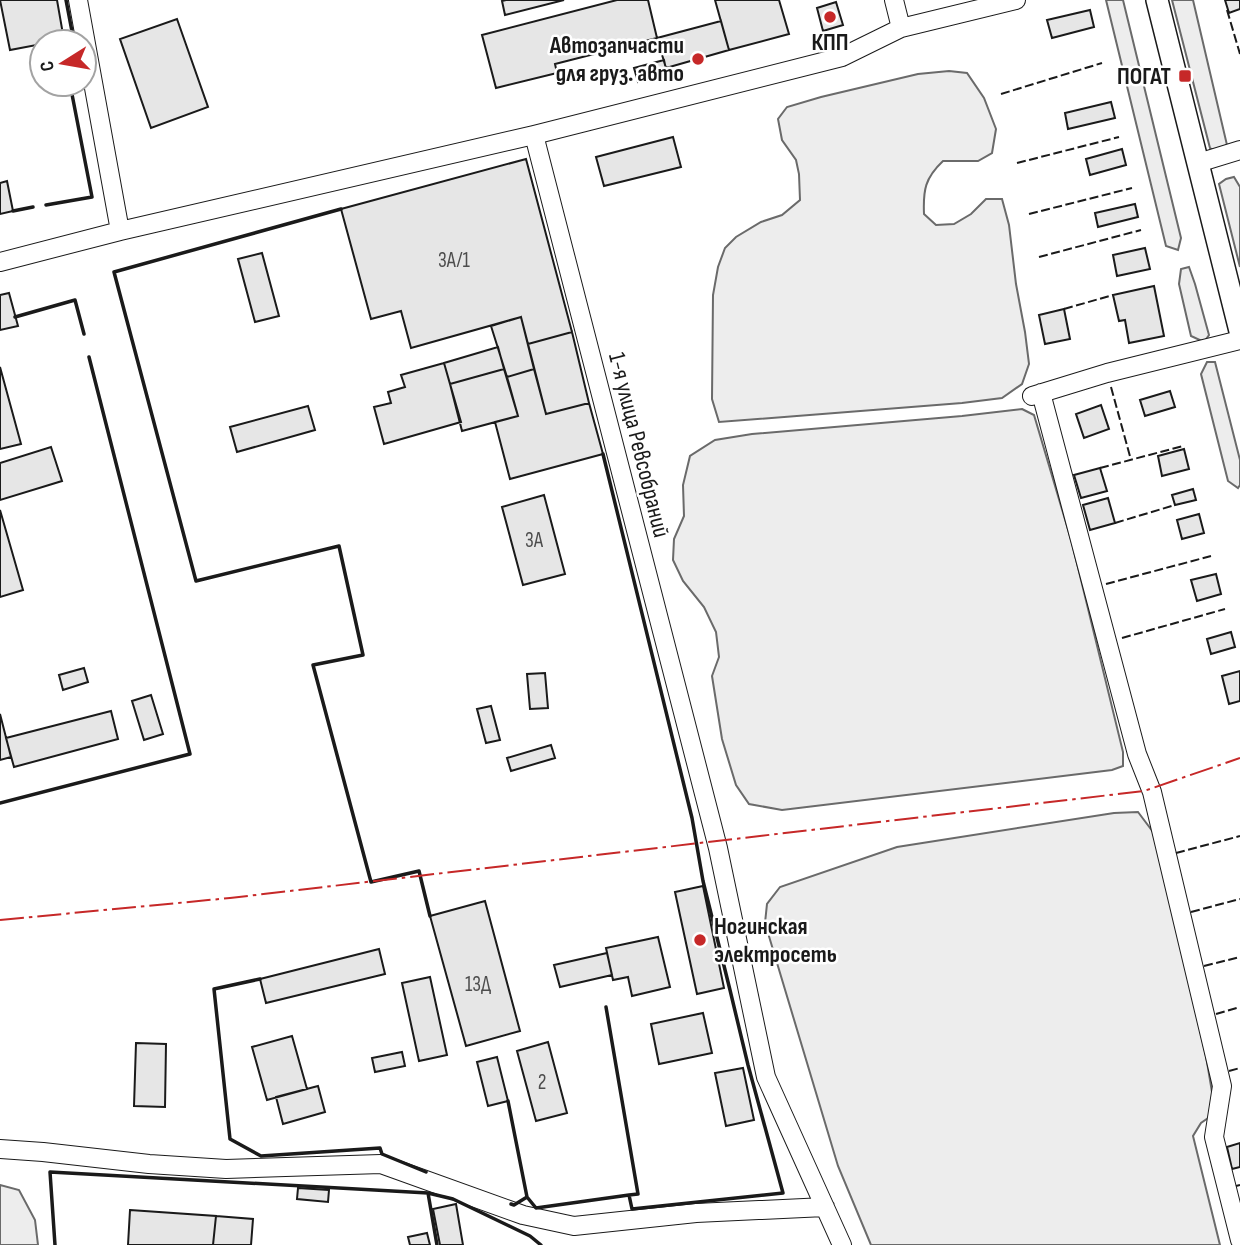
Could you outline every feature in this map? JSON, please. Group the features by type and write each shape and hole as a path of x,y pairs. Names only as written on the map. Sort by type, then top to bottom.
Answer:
{"main road":[{"path":"1157,0 1240,331"}],"street":[{"path":"78,0 120,231"},
{"path":"894,0 901,28"},
{"path":"0,262 120,231 534,135 842,57 901,28 1016,0"},
{"name":"1-я улица Ревсобраний","path":"534,135 718,848 766,1077 842,1245"},
{"path":"1198,163 1240,150"},
{"path":"1240,340 1107,373 1037,394 1137,754 1152,792 1222,1086 1214,1137 1240,1240"},
{"path":"0,1149 226,1169 381,1164 523,1215 574,1226 696,1213 825,1207"}],"shaded area":[{"path":"1106,0 1123,0 1181,238 1178,250 1166,246"},
{"path":"1172,0 1193,0 1227,145 1217,152 1210,148"},
{"path":"949,71 967,73 984,98 996,129 992,153 978,161 943,161 926,185 924,214 936,225 954,224 971,214 986,199 1002,199 1009,225 1029,364 1022,384 1002,398 719,422 712,399 713,295 718,267 725,248 736,237 761,222 782,215 800,200 796,160 782,140 778,119 787,107 821,97 918,74"},
{"path":"1234,177 1240,187 1240,267 1219,184"},
{"path":"1189,267 1209,335 1204,342 1191,336 1179,284 1181,269"},
{"path":"1207,362 1215,362 1240,460 1238,488 1228,481 1201,374"},
{"path":"1022,409 1034,415 1072,543 1123,752 1123,766 1112,770 782,810 749,804 736,785 722,739 712,676 719,657 716,632 704,607 683,581 673,560 674,539 684,516 683,485 690,456 715,440 752,434"},
{"path":"1138,812 1156,836 1206,1056 1213,1098 1211,1116 1201,1123 1193,1136 1220,1245 871,1245 838,1166 765,923 767,904 780,887 897,847 1114,813"},
{"path":"0,1185 19,1190 35,1220 38,1245 0,1245"}],"building":[{"path":"0,0 57,0 62,28 28,28 28,47 10,50"},
{"path":"564,0 505,15 502,1"},
{"path":"617,0 648,0 657,38 555,64 557,73 496,88 482,35"},
{"path":"715,0 779,0 789,34 729,50"},
{"path":"1225,0 1240,0 1240,9 1229,13"},
{"name":"КПП","path":"836,2 843,25 823,31 817,8"},
{"path":"1090,10 1094,27 1052,38 1047,20"},
{"path":"177,19 208,107 151,128 120,39"},
{"path":"721,21 729,50 666,68 657,38"},
{"path":"664,60 667,74 638,82 634,68"},
{"path":"1111,102 1115,118 1068,129 1065,113"},
{"path":"673,137 681,167 604,186 596,157"},
{"path":"1122,149 1126,165 1090,175 1086,159"},
{"path":"526,159 572,332 528,344 521,317 411,348 401,311 371,319 341,209"},
{"path":"7,181 13,211 0,214 0,183"},
{"path":"1135,204 1138,217 1098,227 1095,213"},
{"path":"1145,248 1150,269 1117,276 1113,255"},
{"path":"262,253 279,316 255,322 238,259"},
{"path":"1154,286 1164,336 1129,343 1125,320 1119,321 1113,295"},
{"path":"9,293 18,326 0,330 0,295"},
{"path":"1064,309 1070,339 1045,344 1039,315"},
{"path":"521,317 534,369 507,377 491,326"},
{"path":"572,332 589,403 546,414 528,344"},
{"path":"498,347 504,369 450,384 444,363"},
{"path":"444,363 461,422 384,444 374,407 391,403 388,392 405,387 401,375"},
{"path":"0,367 21,444 0,449"},
{"path":"504,369 518,416 462,431 450,384"},
{"path":"534,369 546,414 589,403 603,454 510,479 495,422 518,416 507,377"},
{"path":"1170,391 1175,407 1145,416 1140,400"},
{"path":"1101,405 1109,429 1084,438 1076,414"},
{"path":"308,406 315,430 237,452 230,427"},
{"path":"51,447 62,481 0,500 0,463"},
{"path":"1184,449 1189,469 1162,476 1158,456"},
{"path":"1100,468 1107,491 1081,498 1074,475"},
{"path":"1193,489 1196,500 1175,505 1172,495"},
{"path":"544,495 565,574 523,585 502,507"},
{"path":"1108,498 1115,523 1090,530 1083,505"},
{"path":"0,510 23,590 0,597"},
{"path":"1199,514 1204,533 1182,539 1177,520"},
{"path":"1216,574 1221,594 1197,601 1191,580"},
{"path":"1231,632 1235,647 1211,654 1207,639"},
{"path":"84,668 88,682 63,690 59,675"},
{"path":"1240,671 1240,701 1229,704 1222,676"},
{"path":"545,673 548,708 530,709 527,674"},
{"path":"151,695 163,734 144,740 132,701"},
{"path":"491,706 500,740 486,743 477,709"},
{"path":"111,711 118,739 14,767 6,738"},
{"path":"0,714 11,757 0,760"},
{"path":"551,745 555,758 511,771 507,758"},
{"name":"Ногинская электросеть","path":"703,886 724,988 697,994 675,892"},
{"path":"485,901 520,1031 466,1046 430,916"},
{"path":"658,937 670,987 632,996 628,977 613,980 606,948"},
{"path":"379,949 385,974 266,1003 260,979"},
{"path":"607,953 612,975 560,987 554,965"},
{"path":"430,977 447,1055 419,1061 402,983"},
{"path":"703,1013 712,1053 659,1064 651,1024"},
{"path":"292,1036 307,1089 267,1100 252,1047"},
{"path":"548,1042 567,1113 536,1121 517,1051"},
{"path":"136,1043 166,1044 165,1107 134,1106"},
{"path":"402,1052 405,1066 375,1072 372,1058"},
{"path":"497,1057 508,1101 488,1106 477,1062"},
{"path":"743,1068 754,1120 726,1126 715,1073"},
{"path":"318,1086 325,1112 283,1124 276,1097"},
{"path":"1240,1143 1240,1167 1232,1169 1227,1147"},
{"path":"298,1188 329,1190 328,1202 297,1199"},
{"path":"456,1204 463,1245 440,1245 433,1209"},
{"path":"130,1210 216,1216 213,1245 128,1245"},
{"path":"216,1216 253,1219 251,1245 213,1245"},
{"path":"427,1233 430,1245 410,1245 408,1237"}],"fence":[{"path":"1227,10 1240,54"},
{"path":"1001,94 1102,63"},
{"path":"1017,163 1119,137"},
{"path":"1029,214 1132,188"},
{"path":"1039,257 1141,230"},
{"path":"1064,309 1113,295"},
{"path":"1111,387 1131,460"},
{"path":"1100,468 1183,446"},
{"path":"1115,523 1175,505"},
{"path":"1106,584 1211,556"},
{"path":"1122,638 1225,609"},
{"path":"1176,853 1240,836"},
{"path":"1191,912 1240,899"},
{"path":"1204,966 1240,957"},
{"path":"1216,1014 1240,1007"},
{"path":"1229,1071 1240,1068"},
{"path":"1236,1186 1240,1185"}],"wall":[{"path":"66,0 71,28"},
{"path":"46,205 92,197 73,98"},
{"path":"13,211 33,207"},
{"path":"341,209 114,272 196,581 339,546 363,655 313,665 371,882 419,871 430,916"},
{"path":"15,317 75,300 84,334"},
{"path":"0,803 190,754 89,357"},
{"path":"511,1204 514,1205 527,1197 536,1208 629,1195 632,1209 783,1193 748,1065 703,881 692,818 603,454"},
{"path":"260,979 214,989 230,1139 261,1156 380,1148 382,1154 426,1172"},
{"path":"606,1007 638,1194 629,1195"},
{"path":"508,1101 527,1197"},
{"path":"55,1245 50,1172 428,1193 453,1199 530,1236 541,1245"},
{"path":"428,1193 437,1245"}],"power":[{"path":"0,920 230,898 1144,791 1240,758"}],"place":[{"name":"КПП","path":"830,17"},
{"name":"Автозапчасти для груз. авто","path":"698,59"},
{"name":"ПОГАТ","path":"1185,76"},
{"name":"Ногинская электросеть","path":"700,940"}]}
